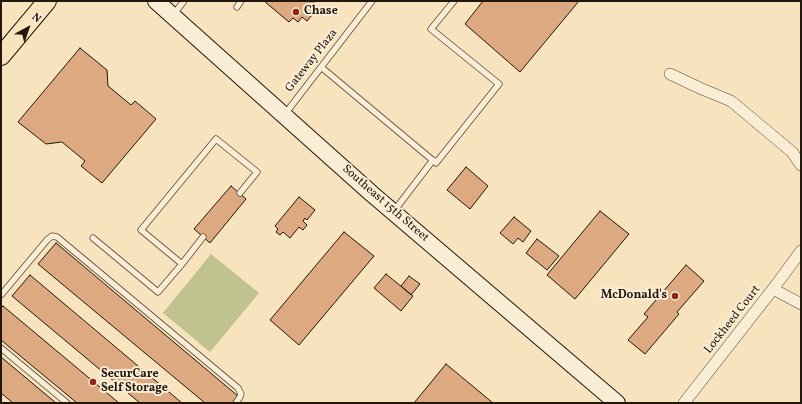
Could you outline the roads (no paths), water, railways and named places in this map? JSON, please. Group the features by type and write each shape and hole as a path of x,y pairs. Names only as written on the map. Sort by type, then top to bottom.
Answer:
{"main road":[{"path":"1,56 47,1"},
{"name":"Southeast 15th Street","path":"156,1 283,116 393,212 617,403"}],"street":[{"path":"670,74 702,90 731,101 792,152 801,165"},
{"name":"Lockheed Court","path":"684,403 801,251"},
{"path":"773,289 801,304"}],"lane":[{"path":"172,16 184,1"},
{"path":"237,7 241,1"},
{"name":"Gateway Plaza","path":"283,116 372,1"},
{"path":"321,68 436,163 499,84 431,29 454,1"},
{"path":"182,264 141,230 216,139 257,172 240,193"},
{"path":"393,212 433,160"},
{"path":"1,295 47,240 52,236 57,237 238,388 241,394 236,403"},
{"path":"93,238 158,292 203,237"},
{"path":"1,348 67,403"}],"place":[{"name":"Chase","path":"296,12"},
{"name":"McDonald's","path":"675,296"},
{"name":"SecurCare Self Storage","path":"93,382"}]}
